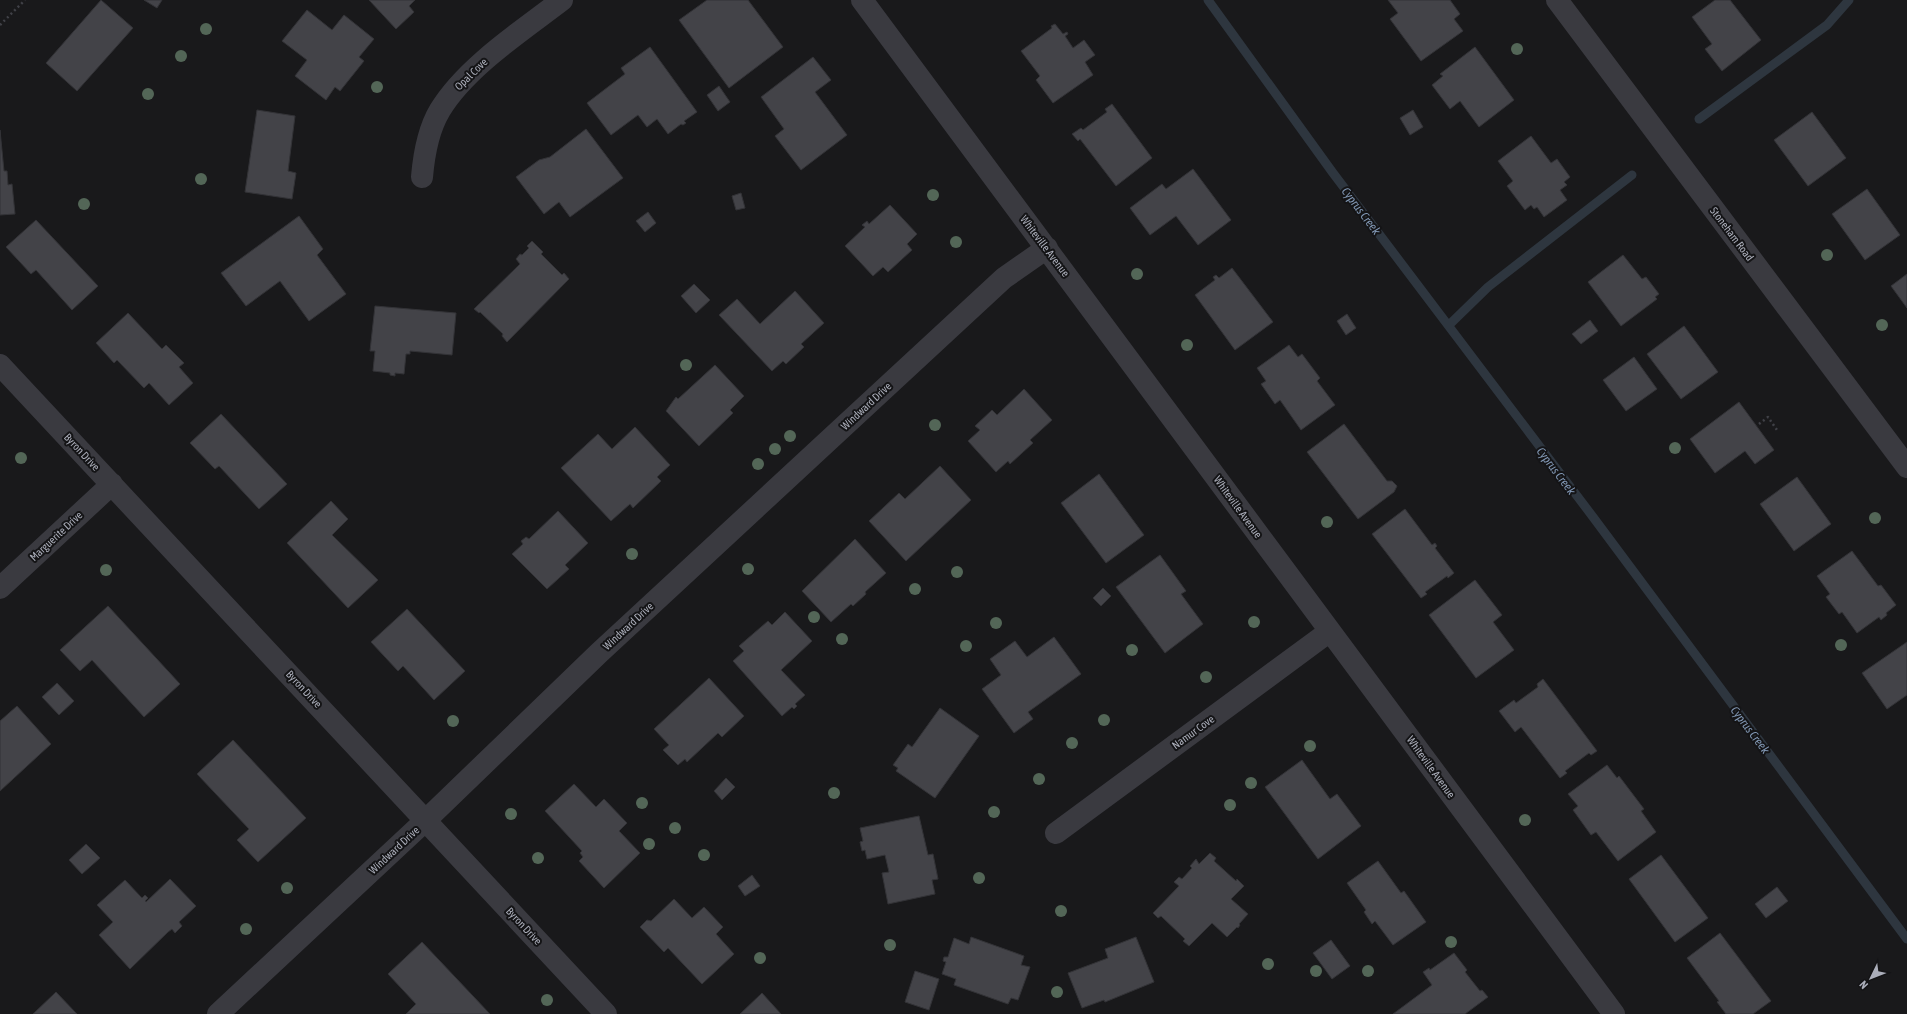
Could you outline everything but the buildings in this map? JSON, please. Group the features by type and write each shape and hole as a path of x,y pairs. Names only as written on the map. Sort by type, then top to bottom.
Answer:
{"street":[{"name":"Opal Cove","path":"422,177 427,141 439,111 449,97 490,57 562,0"},
{"name":"Whiteville Avenue","path":"862,0 1047,248 1610,1012"},
{"name":"Stoneham Road","path":"1557,0 1907,467"},
{"name":"Windward Drive","path":"218,1014 426,820 599,653 998,284 1047,248"},
{"name":"Byron Drive","path":"0,365 606,1014"},
{"name":"Marguerite Drive","path":"0,588 112,484"},
{"name":"Namur Cove","path":"1056,833 1330,631"}],"path":[{"path":"0,25 25,0"},
{"path":"1759,424 1768,417 1777,430"}],"waterway":[{"name":"Cyprus Creek","path":"1208,0 1333,173 1593,517 1907,939"},
{"path":"1699,119 1827,25 1849,0"},
{"path":"1449,325 1488,287 1632,175"}]}
